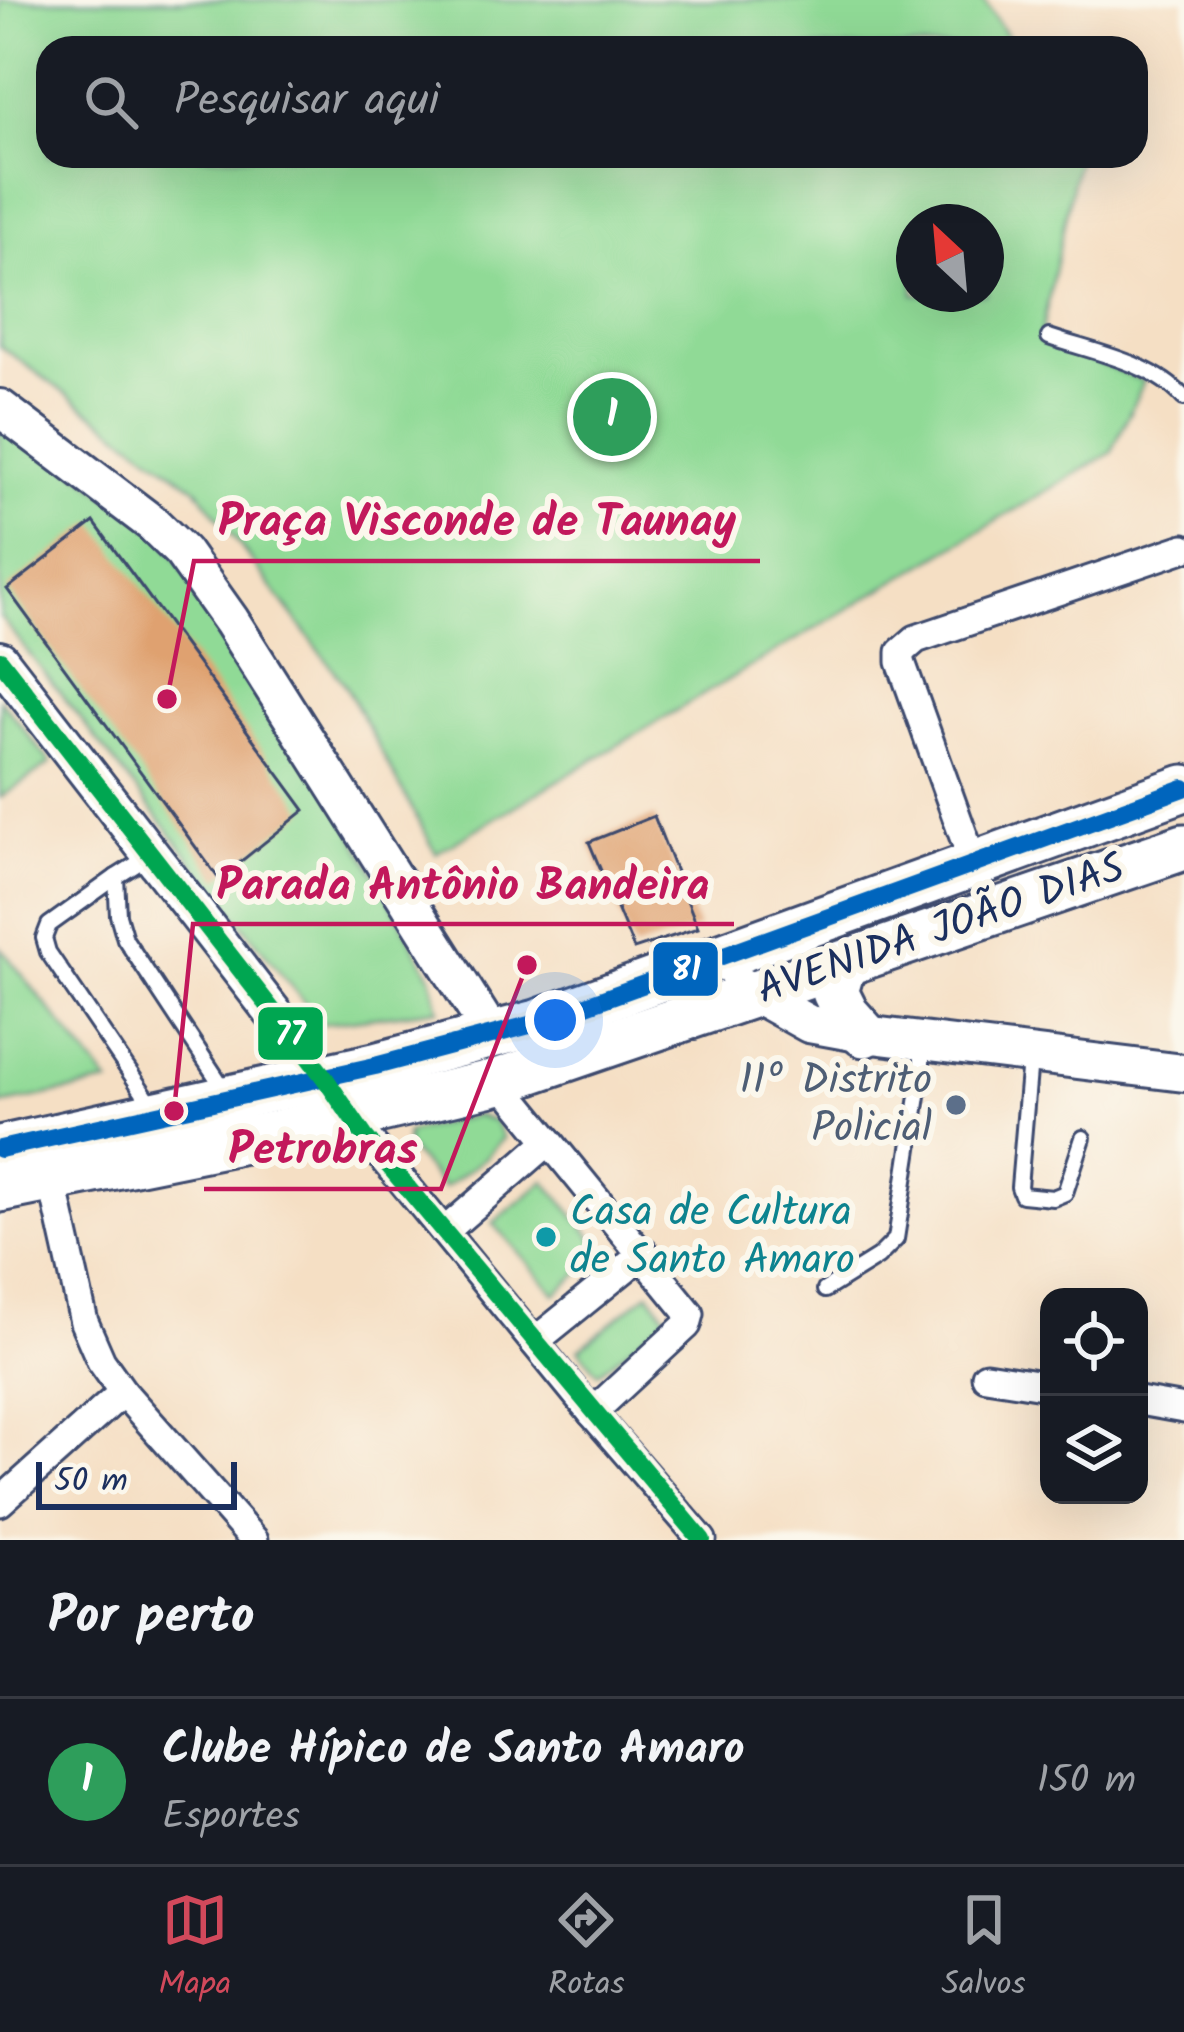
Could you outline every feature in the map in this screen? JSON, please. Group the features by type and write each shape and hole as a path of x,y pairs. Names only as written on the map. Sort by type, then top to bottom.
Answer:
{"main road":[{"name":"AVENIDA JOÃO DIAS","path":"0,1149 493,1036 1184,788"},
{"name":"AVENIDA JOÃO DIAS","path":"0,1189 500,1081 1184,847"},
{"path":"843,964 835,992 864,1034"}],"street":[{"path":"0,408 153,524 182,552 231,621 493,1036"},
{"path":"974,865 901,652 916,639 1184,548"},
{"path":"0,660 325,1077 350,1117 702,1540"},
{"path":"701,962 809,1024 1184,1073"},
{"path":"500,1081 688,1309 690,1319 592,1413"},
{"path":"444,1232 549,1141"},
{"path":"52,1179 89,1339 122,1392 254,1540"},
{"path":"534,1342 644,1253"},
{"path":"986,1376 1040,1385"},
{"path":"0,1502 122,1392"},
{"path":"1148,1402 1184,1408"}],"lane":[{"path":"1049,338 1141,369 1176,388 1184,398"},
{"path":"152,855 49,926 45,944 158,1114"},
{"path":"116,877 118,916 125,939 230,1099"},
{"path":"825,1290 878,1257 900,1231 922,1041"},
{"path":"1030,1054 1022,1195 1053,1198 1065,1193 1083,1138"}],"green space":[{"path":"0,0 983,0 1007,36 36,36 36,168 1076,168 1040,340 1144,381 1111,453 436,853 344,683 197,489 0,346"},
{"path":"0,416 161,534 324,781 431,976 439,1009 321,1024 0,617"},
{"path":"0,699 51,763 0,798"},
{"path":"0,947 109,1083 0,1105"},
{"path":"476,1115 494,1121 503,1138 485,1158 444,1188 406,1146 407,1133"},
{"path":"545,1181 605,1252 555,1294 493,1223"},
{"path":"649,1292 667,1317 598,1373 579,1349"}],"building":[{"path":"94,522 305,810 219,879 7,589"},
{"path":"654,816 698,928 634,949 589,842"}],"transit line":[{"name":"77","path":"0,660 324,1077 365,1137 702,1540"},
{"name":"81","path":"0,1149 375,1066 537,1023 1184,788"}],"place":[{"name":"Clube Hípico de Santo Amaro","path":"612,417"},
{"name":"Praça Visconde de Taunay","path":"167,699"},
{"name":"Petrobras","path":"527,965"},
{"name":"11º Distrito Policial","path":"956,1105"},
{"name":"Parada Antônio Bandeira","path":"174,1111"},
{"name":"Casa de Cultura de Santo Amaro","path":"546,1237"}]}
